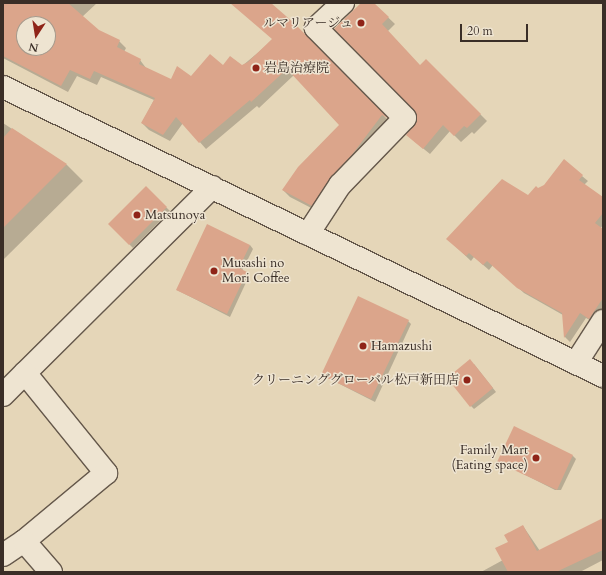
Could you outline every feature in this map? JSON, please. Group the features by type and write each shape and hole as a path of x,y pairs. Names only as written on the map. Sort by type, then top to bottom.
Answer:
{"street":[{"path":"308,234 340,185 405,118 316,28 343,3"},
{"path":"3,87 603,376"},
{"path":"3,395 212,188"},
{"path":"576,363 603,321"},
{"path":"3,555 24,541 106,473 25,373"},
{"path":"24,541 50,572"}],"building":[{"path":"3,3 68,3 99,30 120,40 117,47 141,59 139,64 171,79 177,66 191,76 210,54 223,65 230,56 242,65 248,62 272,39 230,3 271,3 294,23 388,118 382,115 351,156 330,178 312,206 282,190 298,167 339,125 287,69 251,102 250,100 199,143 176,117 163,135 141,123 155,98 94,71 90,79 70,70 61,86 3,56"},
{"path":"361,3 374,3 389,17 382,24 420,65 426,59 481,114 467,128 464,126 454,136 443,125 423,149 406,135 417,121 414,110 334,29"},
{"path":"12,128 67,164 3,228 3,138"},
{"path":"564,159 583,175 579,180 603,197 603,213 595,223 603,229 603,298 589,319 580,313 564,338 562,313 517,288 487,261 483,265 469,253 466,256 446,239 502,179 528,195 536,186 538,188 544,185"},
{"path":"146,186 167,207 129,245 108,224"},
{"path":"207,224 250,245 239,268 247,272 227,314 176,290"},
{"path":"358,296 409,320 371,399 321,375"},
{"path":"470,359 493,388 470,407 447,378"},
{"path":"514,426 573,455 557,490 497,462"},
{"path":"603,518 603,550 556,572 508,572 495,548 508,542 504,535 523,525 537,551"}],"place":[{"name":"ルマリアージュ","path":"361,23"},
{"name":"岩島治療院","path":"256,68"},
{"name":"Matsunoya","path":"137,215"},
{"name":"Musashi no Mori Coffee","path":"214,271"},
{"name":"Hamazushi","path":"363,346"},
{"name":"クリーニンググローバル松戸新田店","path":"467,380"},
{"name":"Family Mart (Eating space)","path":"536,458"}]}
